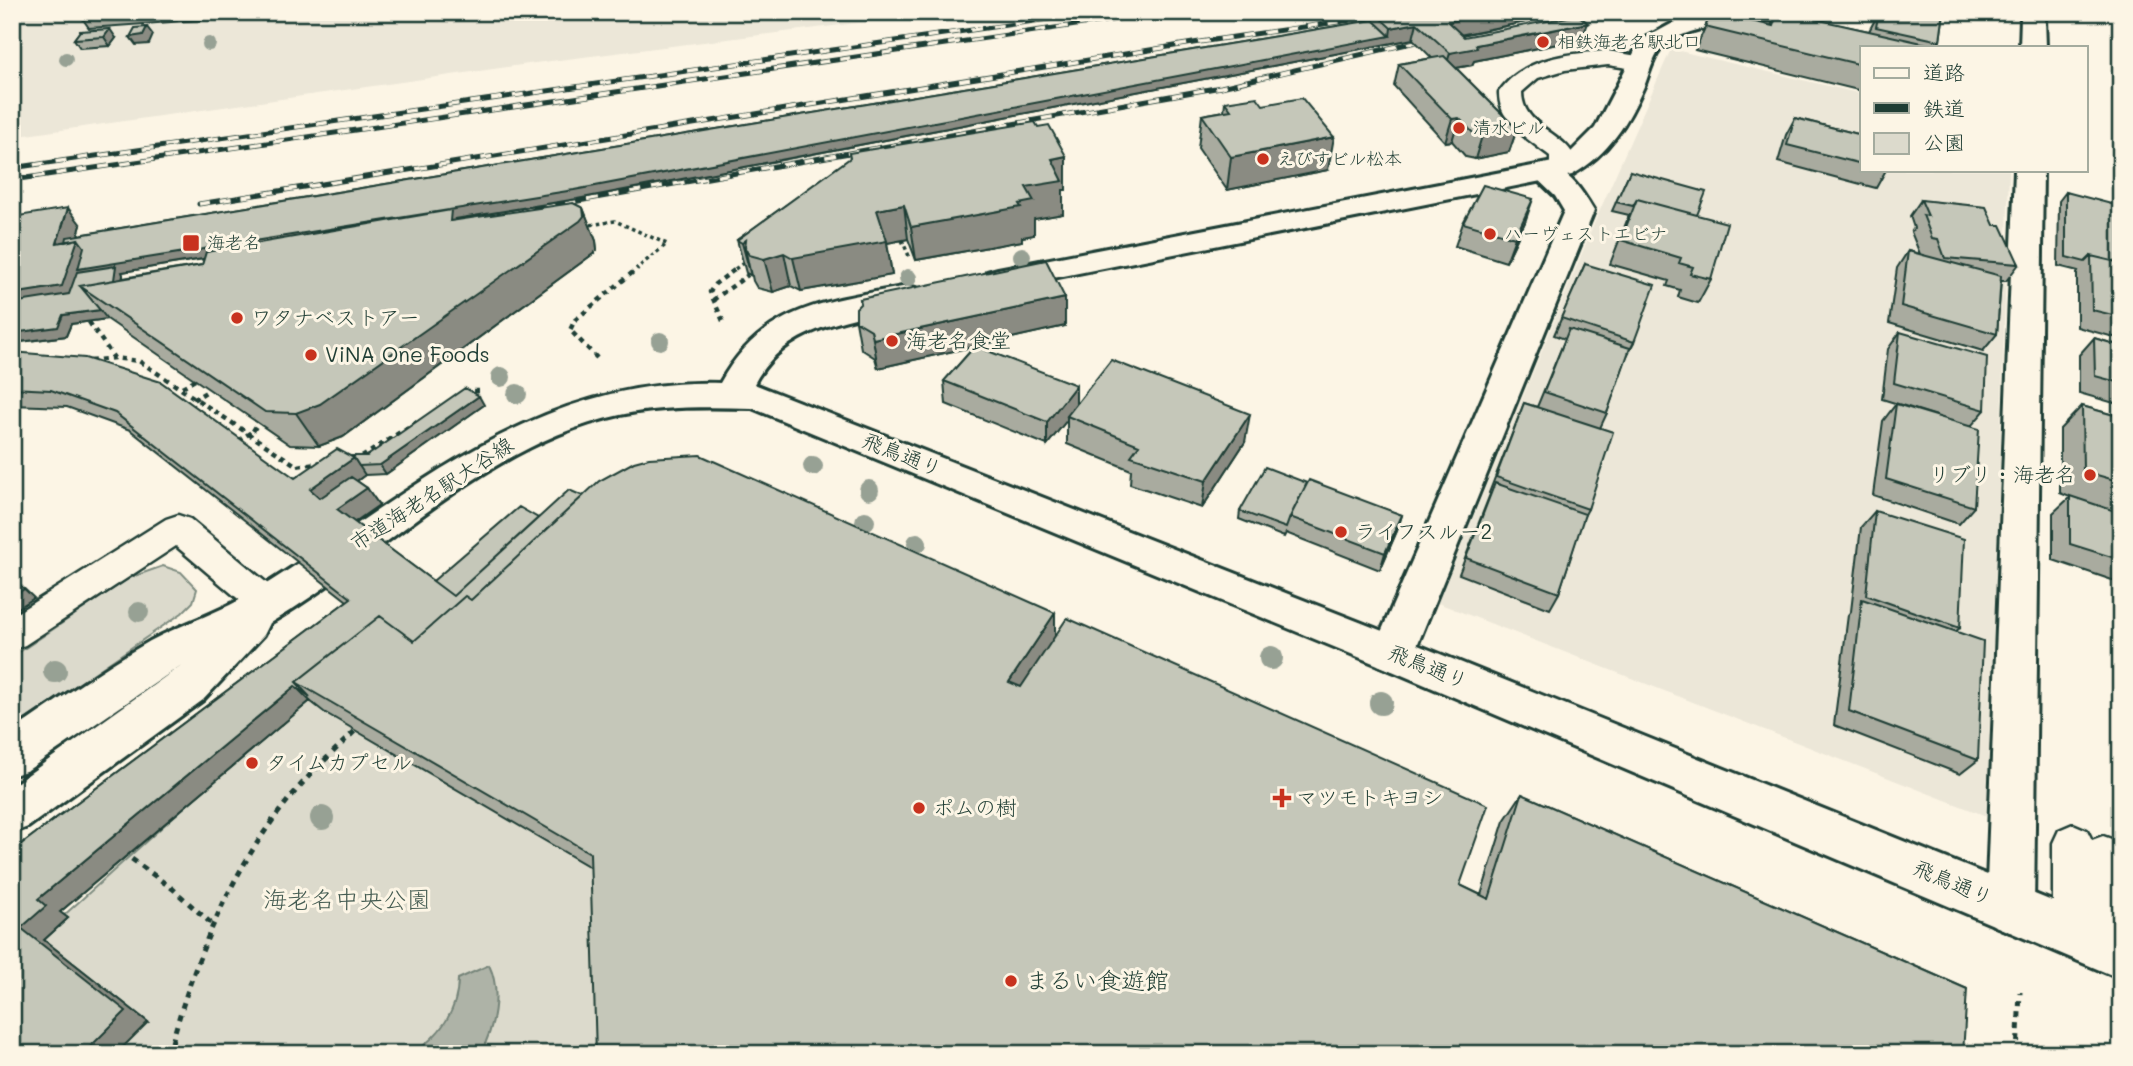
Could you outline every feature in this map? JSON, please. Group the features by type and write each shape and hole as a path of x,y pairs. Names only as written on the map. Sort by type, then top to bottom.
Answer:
{"street":[{"path":"973,284 1554,172 1587,157 1603,139 1641,63 1657,39 1693,24 1817,12"},
{"path":"2029,12 2033,18 2033,46"},
{"path":"1393,653 1579,211 1554,172"},
{"path":"2010,908 2029,172"},
{"path":"732,393 755,355 790,328 823,315 933,291"},
{"name":"飛鳥通り","path":"732,393 756,396 1393,653 2100,945"},
{"name":"市道海老名駅大谷線","path":"12,757 154,660 268,604 463,468 535,429 596,408 653,397 732,393"},
{"name":"市道海老名駅大谷線","path":"12,812 188,687 268,604"}],"lane":[{"path":"1554,172 1564,160 1561,152 1519,118 1509,97 1513,88 1527,73 1579,62 1605,58 1641,63"},
{"path":"12,635 178,528 268,604"},
{"path":"2088,849 2100,945"}],"path":[{"path":"2116,12 2121,13"},
{"path":"581,226 615,221 667,244 575,320 570,330 597,358"},
{"path":"902,240 912,266"},
{"path":"723,321 710,292 715,284 755,254"},
{"path":"713,300 748,275"},
{"path":"89,322 114,358"},
{"path":"86,363 114,358 139,361 298,466 336,461"},
{"path":"181,388 195,380"},
{"path":"179,409 209,390"},
{"path":"463,391 481,391"},
{"path":"348,459 361,457 429,413"},
{"path":"230,446 257,428 258,423"},
{"path":"169,1054 214,926 258,841 282,806 356,730"},
{"path":"111,844 173,889 214,926"},
{"path":"2017,1054 2020,992"}],"shaded area":[{"path":"12,12 946,12 535,63 12,137"},
{"path":"1671,49 1860,94 1860,172 2009,172 1989,817 1438,603 1596,219"},
{"path":"489,965 495,987 495,1010 480,1054 412,1054 445,1023 455,1003 458,979"}],"green space":[{"path":"163,566 181,572 197,589 193,602 182,613 12,729 12,657 129,578"},
{"name":"海老名中央公園","path":"310,701 609,878 617,1054 12,1054 12,962 191,801"}],"building":[{"path":"1374,12 1498,12 1448,22 1464,37 1578,15 1588,23 1476,45 1477,48 1450,53 1417,23 1391,28"},
{"path":"1712,12 1773,26 1778,12 1784,12 1936,46 1860,46 1860,65 1705,27"},
{"path":"1879,12 1896,16 1897,12 1944,12 1940,41 1876,27"},
{"path":"1373,20 1390,36 574,190 78,269 84,247 78,239 66,242 67,237"},
{"path":"147,27 143,35 130,37 135,28"},
{"path":"110,29 104,37 74,39 80,31"},
{"path":"1444,56 1517,129 1482,136 1473,133 1459,118 1452,119 1399,64"},
{"path":"1257,97 1263,105 1302,98 1334,137 1231,157 1202,115 1231,110 1225,102"},
{"path":"1795,118 1860,134 1860,163 1787,145"},
{"path":"1035,122 1038,127 1049,125 1066,156 1052,159 1063,181 1026,187 1034,201 1019,204 1021,207 911,227 904,205 877,210 887,241 793,258 784,253 764,259 749,255 745,248 746,240 742,243 737,240 850,158 849,153"},
{"path":"1630,171 1706,192 1697,215 1637,199 1633,206 1616,202"},
{"path":"1483,185 1533,199 1515,238 1463,223"},
{"path":"2066,192 2119,206 2121,263 2091,256 2085,262 2066,257"},
{"path":"1637,199 1727,223 1711,279 1690,274 1693,267 1679,263 1681,258 1621,240"},
{"path":"1921,200 1986,207 1994,225 2001,225 2019,264 1945,258 1938,239 1932,238 1923,215 1928,216"},
{"path":"573,203 583,208 584,216 580,221 320,404 296,413 265,412 80,286 202,265 206,252 451,210 450,221"},
{"path":"68,208 57,243 78,239 62,286 12,294 12,217"},
{"path":"1908,251 2001,276 1997,334 1901,306"},
{"path":"2091,256 2121,263 2121,317 2092,310"},
{"path":"1046,260 1065,298 873,339 871,330 856,321 856,308 861,303 860,299"},
{"path":"1585,264 1655,285 1634,342 1561,318"},
{"path":"116,266 114,280 80,286 100,310 63,315 58,327 12,333 12,303 69,294 77,272"},
{"path":"1569,329 1630,348 1607,413 1544,392"},
{"path":"1900,332 1987,357 1985,410 1894,383"},
{"path":"2094,338 2121,346 2121,383 2095,376"},
{"path":"975,346 1076,385 1047,422 944,381"},
{"path":"12,352 85,358 161,382 295,478 337,449 354,458 310,489 320,498 351,477 367,488 337,509 453,596 569,490 583,496 471,600 465,596 414,641 380,616 296,682 310,697 295,686 38,899 46,906 21,928 126,1011 83,1054 12,1054 12,851 351,598 115,413 51,390 12,388"},
{"path":"1111,360 1250,414 1206,481 1131,456 1139,445 1067,416"},
{"path":"465,388 479,396 380,465 359,466 350,456 367,456"},
{"path":"1524,403 1613,432 1588,509 1496,477"},
{"path":"1896,404 1979,429 1974,507 1886,479"},
{"path":"2082,406 2121,417 2121,482 2083,471"},
{"path":"700,455 1055,613 1009,682 1021,687 1067,618 1488,805 1460,885 1489,899 1522,794 1967,989 1963,1054 596,1054 590,853 296,682 380,616 414,641 465,596 471,600 599,481 634,462 649,458"},
{"path":"1265,467 1307,483 1286,528 1240,511"},
{"path":"1309,480 1402,515 1385,553 1290,517"},
{"path":"1495,483 1585,514 1559,593 1466,558"},
{"path":"2070,496 2121,513 2121,560 2070,544"},
{"path":"519,507 538,518 453,596 433,581"},
{"path":"1875,511 1964,539 1960,628 1866,595"},
{"path":"17,582 24,589 12,597 12,586"},
{"path":"1862,599 1983,641 1978,760 1849,711"}],"railway":[{"path":"12,180 1165,12"},
{"path":"199,204 1193,43 1406,12"},
{"path":"1526,18 1553,12"},
{"path":"12,168 1055,18"},
{"path":"522,211 1221,87 1433,38"}],"place":[{"name":"相鉄海老名駅北口","path":"1543,42"},
{"name":"清水ビル","path":"1459,128"},
{"name":"えびすビル松本","path":"1263,159"},
{"name":"ハーヴェストエビナ","path":"1490,234"},
{"name":"海老名","path":"191,243"},
{"name":"ワタナベストアー","path":"237,318"},
{"name":"海老名食堂","path":"892,341"},
{"name":"ViNA One Foods","path":"311,355"},
{"name":"リブリ・海老名","path":"2090,475"},
{"name":"ライフスルー2","path":"1341,532"},
{"name":"タイムカプセル","path":"252,763"},
{"name":"マツモトキヨシ","path":"1282,798"},
{"name":"ポムの樹","path":"919,808"},
{"name":"まるい食遊館","path":"1011,981"}]}
